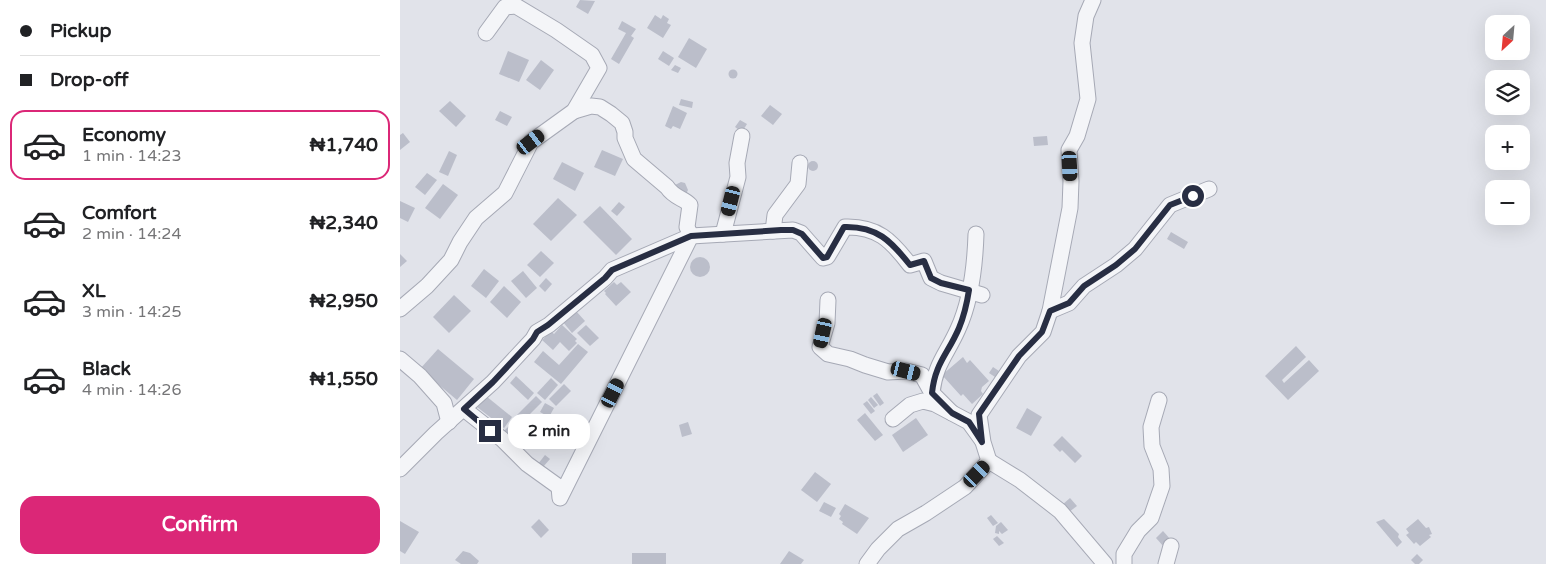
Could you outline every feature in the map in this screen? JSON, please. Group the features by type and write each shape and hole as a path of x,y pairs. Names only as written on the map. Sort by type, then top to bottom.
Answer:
{"street":[{"path":"1093,0 1086,16 1082,43 1088,99 1077,136 1069,150 1070,208 1050,311 1042,332 1019,356 979,414 982,442 989,462 1020,480 1060,511 1105,564"},
{"path":"486,34 505,7 516,6 556,30 592,55 599,68 574,111"},
{"path":"400,309 416,296 451,260 476,218 504,194 531,142 574,111 591,106 600,107 622,123 627,144 634,159 667,187 670,192 690,205 687,227 691,236"},
{"path":"723,234 738,177 737,162 742,136"},
{"path":"773,232 776,215 798,184 800,163"},
{"path":"1050,311 1069,303 1084,286 1116,265 1135,249 1170,205 1210,189"},
{"path":"400,469 493,382 533,339 537,332 605,278 612,270 691,236 793,230 802,234 823,258 827,257 844,227 865,228 888,240 910,265 924,261 931,278 941,283 976,292"},
{"path":"932,393 933,378 940,361 959,328 976,292 976,234"},
{"path":"464,409 502,439 527,464 559,487 560,498 691,236"},
{"path":"828,300 827,323 820,347 828,354 888,372 906,371 922,375 932,393 952,413"},
{"path":"400,359 420,376 444,403 449,422"},
{"path":"1124,564 1124,554 1138,530 1151,518 1162,486 1160,469 1152,446 1151,427 1159,400"},
{"path":"893,419 910,405 923,401 935,404 969,422 982,442"},
{"path":"867,564 878,548 898,529 926,514 965,487 989,462"},
{"path":"1166,564 1171,546"}],"building":[{"path":"580,0 595,1 588,14 576,7"},
{"path":"655,15 661,19 663,15 669,19 667,23 671,25 663,38 647,28"},
{"path":"622,21 636,29 631,36 634,38 619,64 611,59 626,33 618,29"},
{"path":"689,38 707,49 696,68 678,57"},
{"path":"508,51 529,60 519,82 499,74"},
{"path":"663,51 674,58 669,66 658,59"},
{"path":"541,60 554,70 540,90 526,80"},
{"path":"675,65 681,68 678,73 671,70"},
{"path":"733,69 738,74 733,79 728,74"},
{"path":"681,99 693,102 692,108 679,105"},
{"path":"450,101 466,116 456,127 439,111"},
{"path":"770,105 782,114 773,125 761,116"},
{"path":"673,106 687,113 680,129 673,126 671,129 665,126"},
{"path":"500,111 512,117 507,126 495,120"},
{"path":"740,120 747,124 742,132 735,127"},
{"path":"403,133 410,142 400,150 400,135"},
{"path":"1047,136 1048,145 1034,146 1033,137"},
{"path":"602,150 623,159 615,176 594,167"},
{"path":"449,151 457,155 448,176 439,172"},
{"path":"811,161 815,161 818,166 817,170 811,171 808,168 808,164"},
{"path":"562,162 584,173 575,191 553,179"},
{"path":"427,173 437,180 425,195 415,187"},
{"path":"681,182 685,183 688,190 686,194 679,196 675,185"},
{"path":"443,184 458,195 440,219 425,208"},
{"path":"558,198 577,215 551,241 533,224"},
{"path":"400,201 415,208 408,222 400,218"},
{"path":"619,202 625,207 617,216 611,211"},
{"path":"600,206 632,239 616,255 583,222"},
{"path":"1171,232 1188,242 1184,249 1167,239"},
{"path":"541,251 554,263 540,277 527,265"},
{"path":"400,254 407,261 400,267"},
{"path":"696,257 704,257 710,263 710,271 704,277 696,277 690,271 690,263"},
{"path":"484,269 499,281 486,298 471,286"},
{"path":"523,271 537,288 526,298 511,281"},
{"path":"546,278 552,284 545,292 539,286"},
{"path":"614,282 617,285 621,282 631,292 616,306 604,291"},
{"path":"504,286 521,302 507,318 490,302"},
{"path":"454,295 471,311 449,333 433,317"},
{"path":"576,311 585,321 572,333 563,322"},
{"path":"562,325 577,339 575,341 577,343 569,351 560,342 553,350 542,340 551,331 554,334"},
{"path":"586,325 599,338 590,346 577,333"},
{"path":"578,344 588,352 561,384 534,362 543,351 559,365"},
{"path":"1296,346 1306,357 1282,380 1284,383 1309,360 1319,371 1288,400 1265,376"},
{"path":"438,349 474,379 457,400 420,369"},
{"path":"963,357 967,363 970,360 989,381 982,387 981,391 983,394 972,404 963,394 961,396 942,375"},
{"path":"993,367 999,371 995,377 989,373"},
{"path":"516,376 534,393 528,400 510,383"},
{"path":"551,378 558,385 545,400 537,393"},
{"path":"564,384 571,391 556,406 549,399"},
{"path":"877,393 884,403 880,406 873,396"},
{"path":"486,396 512,417 504,428 477,407"},
{"path":"536,396 542,402 523,421 517,415"},
{"path":"871,397 878,405 874,408 868,400"},
{"path":"867,401 875,411 871,414 863,404"},
{"path":"545,403 554,408 549,417 540,412"},
{"path":"1027,408 1042,417 1031,436 1016,428"},
{"path":"865,413 883,435 875,441 857,420"},
{"path":"916,418 928,435 903,452 892,435"},
{"path":"516,419 522,424 510,437 504,431"},
{"path":"688,422 692,434 682,437 679,425"},
{"path":"546,426 552,432 547,439 540,433"},
{"path":"1062,436 1082,456 1075,463 1062,450 1060,452 1053,445"},
{"path":"545,455 550,459 543,467 538,464"},
{"path":"815,472 831,484 817,502 801,490"},
{"path":"1070,498 1077,506 1069,512 1062,505"},
{"path":"824,502 836,508 831,517 819,511"},
{"path":"845,504 869,518 857,534 842,524 843,522 839,519 841,516 839,514"},
{"path":"991,515 998,523 993,526 987,518"},
{"path":"539,519 549,530 541,538 531,527"},
{"path":"1384,519 1399,534 1398,537 1402,542 1397,547 1376,522"},
{"path":"1418,519 1426,528 1429,527 1432,534 1420,546 1416,542 1414,544 1406,535 1409,533 1406,529"},
{"path":"400,521 419,532 405,554 400,551"},
{"path":"1001,522 1008,530 1002,534 999,531 999,534 995,533 996,526"},
{"path":"1163,531 1171,540 1164,547 1156,538"},
{"path":"997,536 1004,543 999,546 993,539"},
{"path":"463,551 470,553 479,561 477,564 461,564 455,560"},
{"path":"789,551 804,560 801,564 780,564"},
{"path":"632,553 666,553 666,564 632,564"},
{"path":"1417,554 1423,560 1419,564 1415,564 1411,560"}],"route":[{"path":"490,431 464,409 493,382 533,339 537,332 605,278 612,270 691,236 781,230 793,230 802,234 823,258 827,257 844,227 852,227 871,230 888,240 910,265 924,261 931,278 941,283 969,290 959,328 940,361 933,378 932,393 952,413 969,422 982,442 979,414 1019,356 1042,332 1050,311 1069,303 1084,286 1116,265 1135,249 1170,205 1193,196"}]}
